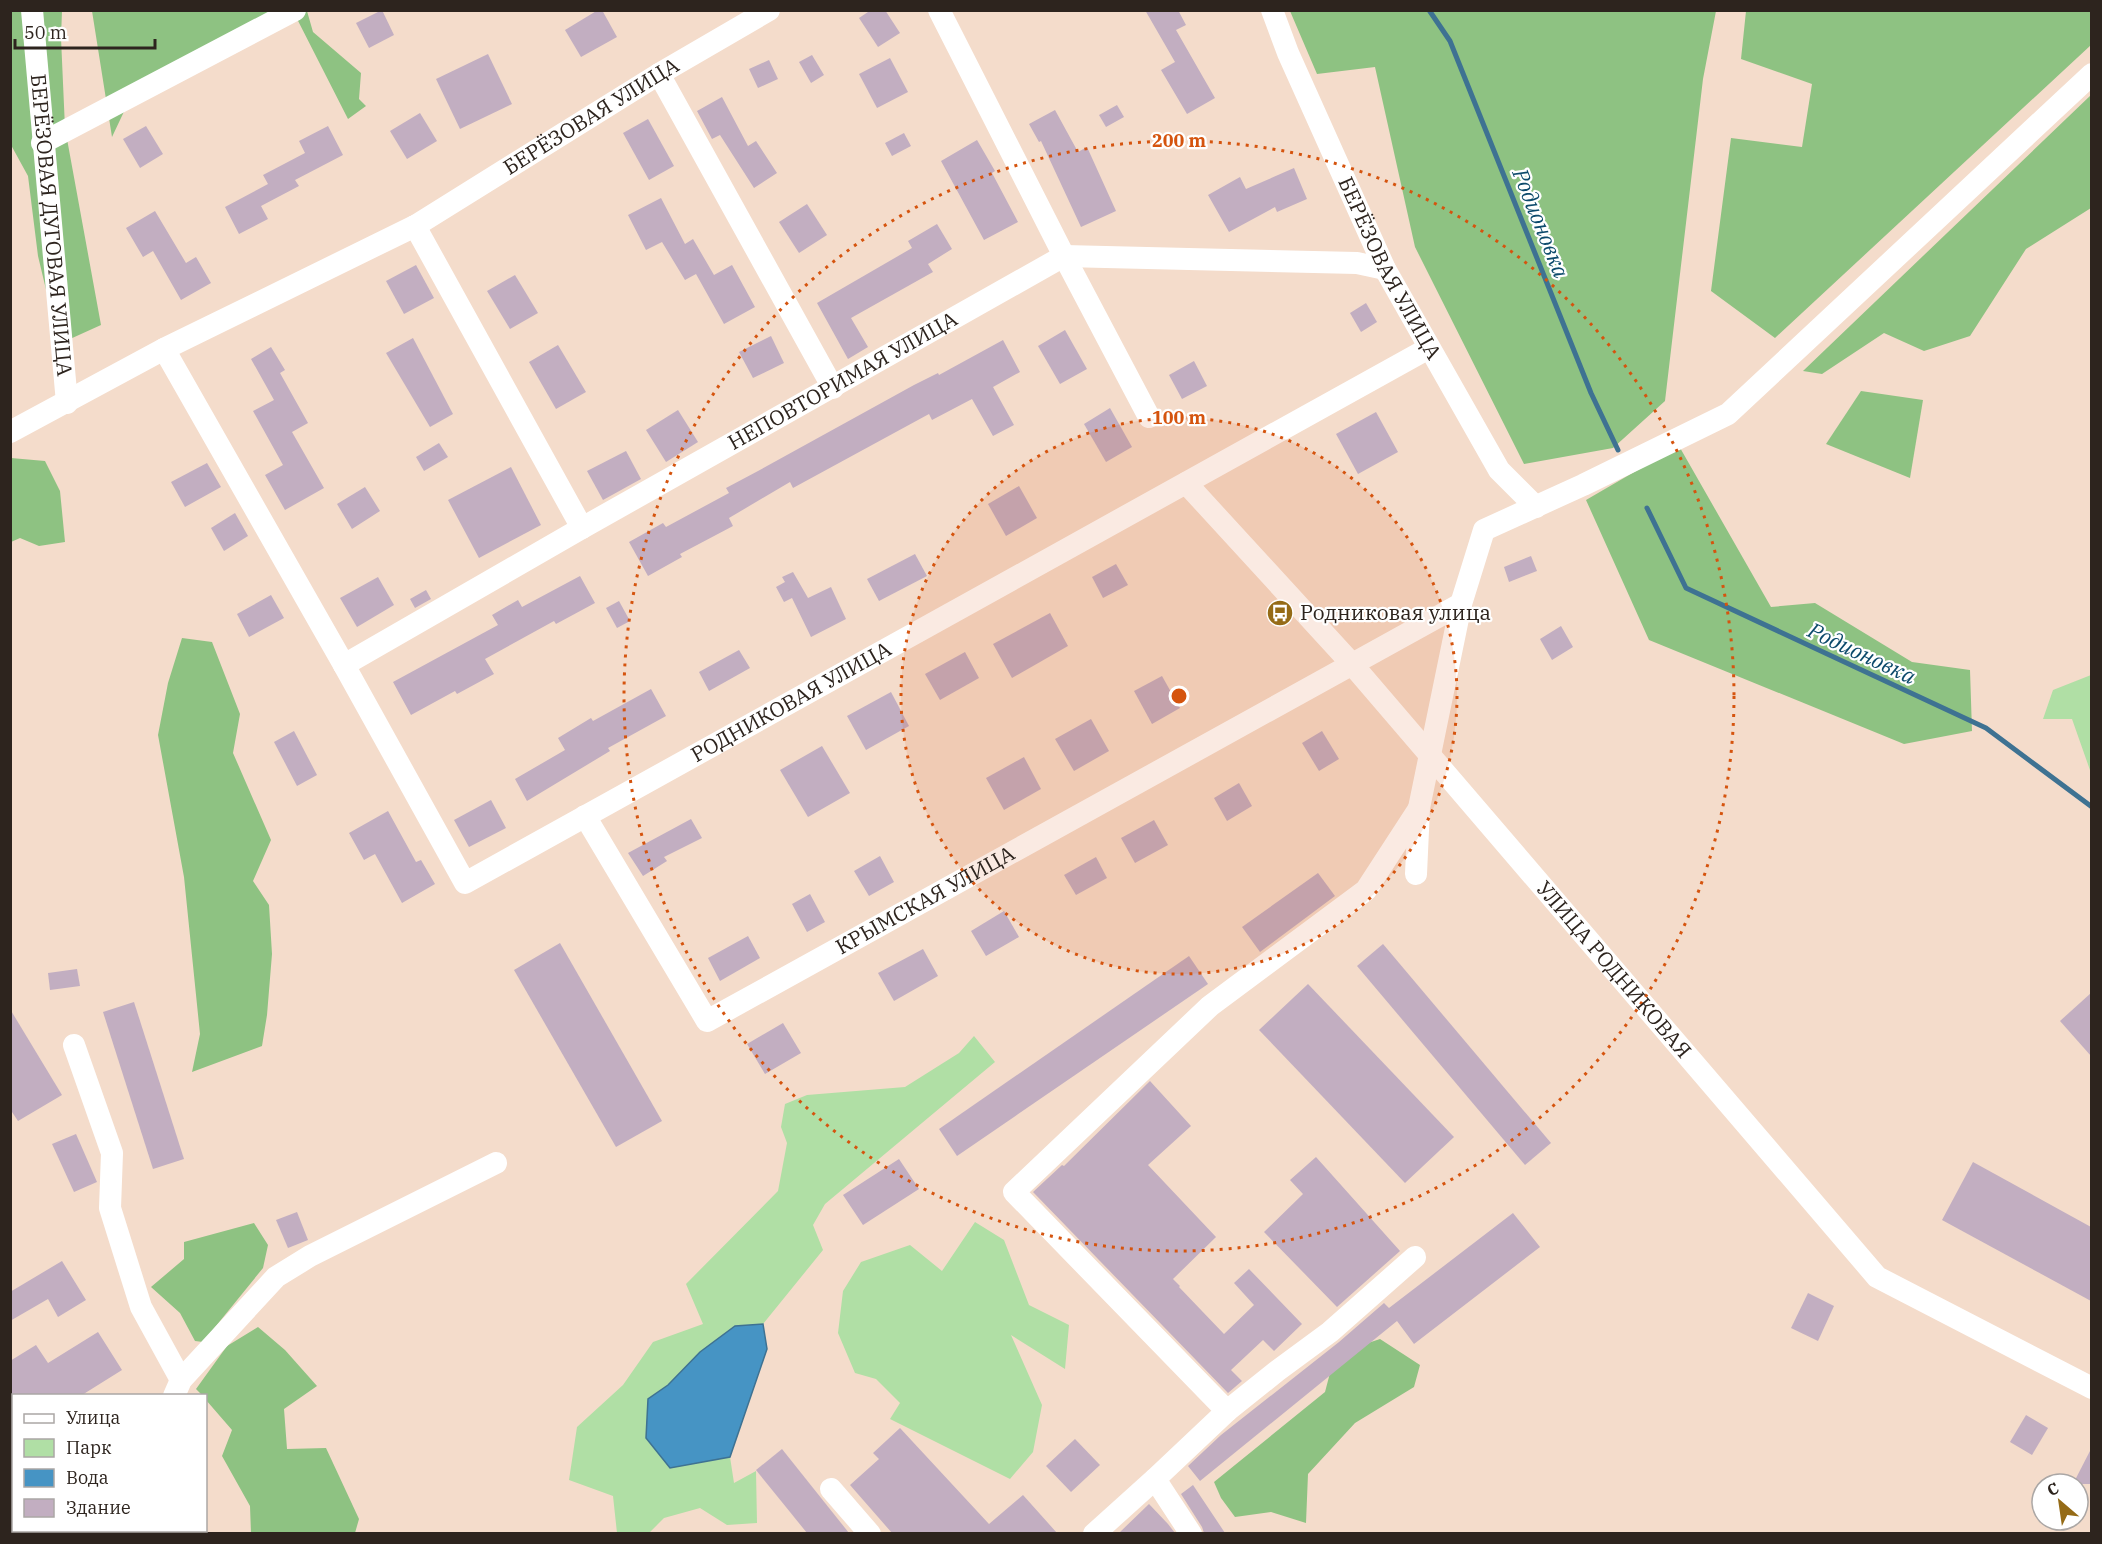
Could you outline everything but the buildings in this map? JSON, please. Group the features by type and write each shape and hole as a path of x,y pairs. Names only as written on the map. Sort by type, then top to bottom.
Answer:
{"street":[{"name":"БЕРЁЗОВАЯ ДУГОВАЯ УЛИЦА","path":"32,10 42,143 67,403"},
{"path":"42,143 295,10"},
{"name":"БЕРЁЗОВАЯ УЛИЦА","path":"10,432 164,349 415,226 659,74 769,10"},
{"path":"939,10 1149,417"},
{"name":"БЕРЁЗОВАЯ УЛИЦА","path":"1272,10 1288,53 1385,269 1499,470 1536,507"},
{"path":"659,74 833,387"},
{"path":"1416,874 1419,808 1461,604 1484,530 1583,486 1728,414 2091,74"},
{"path":"415,226 582,528"},
{"path":"1064,256 1357,263 1385,269"},
{"name":"НЕПОВТОРИМАЯ УЛИЦА","path":"344,665 1064,256"},
{"name":"РОДНИКОВАЯ УЛИЦА","path":"344,665 465,883 1429,348"},
{"path":"164,349 344,665"},
{"name":"УЛИЦА РОДНИКОВАЯ","path":"1186,483 1351,663 1877,1277 2091,1388"},
{"path":"1351,663 1461,604"},
{"name":"КРЫМСКАЯ УЛИЦА","path":"585,816 707,1021 1351,663"},
{"path":"1227,1411 1014,1192 1210,1006 1366,890 1419,808"},
{"path":"74,1045 112,1153 110,1208 141,1307 178,1388 276,1277 310,1256 496,1163"},
{"path":"1094,1533 1227,1411 1330,1332 1415,1257"},
{"path":"1155,1479 1191,1533"},
{"path":"831,1489 870,1533"}],"green space":[{"path":"10,11 62,11 65,128 101,325 59,344 38,256 28,176 11,145"},
{"path":"92,11 293,11 129,101 112,137"},
{"path":"293,11 307,11 313,32 361,73 359,99 366,106 348,119"},
{"path":"1290,11 1716,11 1703,79 1665,401 1613,448 1524,464 1415,247 1375,67 1317,74"},
{"path":"1746,11 2091,11 2091,45 1775,338 1711,291 1731,138 1802,147 1812,84 1741,59"},
{"path":"2091,95 2091,208 2026,249 1970,336 1924,351 1884,333 1822,374 1803,371"},
{"path":"1861,391 1923,400 1910,478 1826,444"},
{"path":"1679,446 1771,607 1815,603 1912,662 1970,670 1972,731 1904,744 1649,640 1586,500"},
{"path":"11,458 45,461 60,491 65,542 39,546 20,538 11,542"},
{"path":"182,638 212,642 240,714 233,753 271,840 253,881 269,905 272,954 262,1046 192,1072 200,1034 184,877 158,735 168,683"},
{"path":"2091,675 2091,773 2072,719 2043,719 2053,690"},
{"path":"974,1036 995,1062 825,1204 813,1225 823,1250 763,1324 735,1326 700,1352 668,1385 648,1399 698,1463 730,1457 734,1483 756,1471 757,1523 727,1525 700,1508 664,1518 649,1533 617,1533 613,1496 569,1480 577,1427 623,1385 653,1342 703,1324 686,1284 778,1191 787,1143 781,1127 785,1104 807,1095 905,1087 959,1053"},
{"path":"975,1222 1004,1240 1029,1305 1069,1325 1065,1369 1011,1335 1042,1405 1033,1452 1010,1479 890,1419 900,1403 876,1379 855,1373 838,1333 843,1291 861,1262 910,1245 942,1271"},
{"path":"254,1223 268,1245 263,1268 203,1342 195,1341 180,1313 151,1287 184,1259 184,1242"},
{"path":"258,1327 285,1350 317,1386 284,1409 287,1449 326,1448 359,1519 355,1533 251,1533 250,1506 222,1456 232,1430 207,1401 207,1394 201,1394 196,1389 227,1346"},
{"path":"1380,1339 1420,1365 1414,1387 1355,1423 1308,1474 1306,1523 1271,1512 1235,1517 1221,1498 1214,1482 1325,1392 1335,1354"}],"water":[{"path":"763,1324 767,1349 730,1457 670,1468 646,1438 648,1399 668,1385 700,1352 735,1326"}],"waterway":[{"name":"Родионовка","path":"1429,10 1450,41 1591,393 1618,450"},
{"name":"Родионовка","path":"1647,508 1686,588 1986,728 2092,807"}],"place":[{"name":"Родниковая улица","path":"1280,613"}]}
